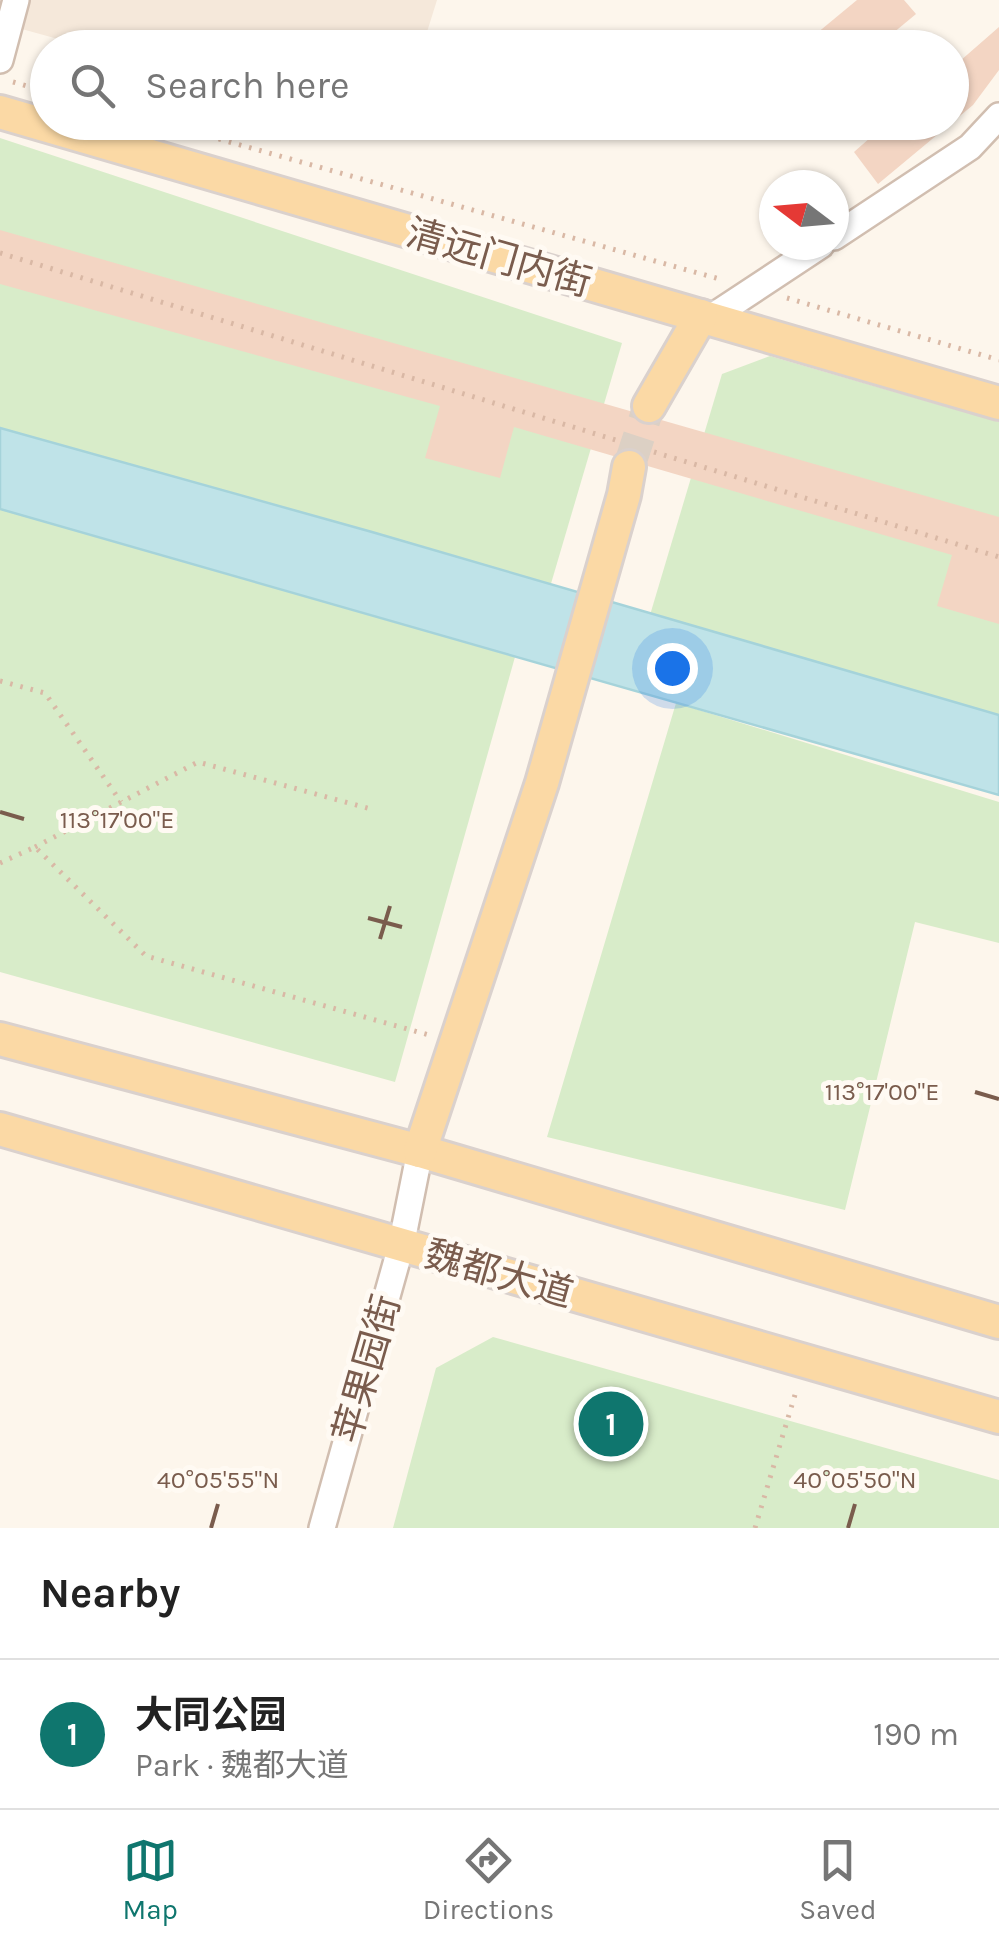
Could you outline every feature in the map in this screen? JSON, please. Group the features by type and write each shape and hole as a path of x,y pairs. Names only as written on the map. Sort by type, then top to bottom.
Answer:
{"main road":[{"name":"清远门内街","path":"0,112 30,121"},
{"name":"清远门内街","path":"96,140 999,402"},
{"path":"648,406 701,316"},
{"path":"420,1151 542,783 629,463"},
{"path":"0,1038 420,1151 999,1322"},
{"name":"魏都大道","path":"0,1129 999,1417"}],"street":[{"path":"0,60 16,0"},
{"path":"849,226 970,147 999,116"},
{"path":"701,316 712,317 798,260"},
{"name":"苹果园街","path":"322,1528 401,1246 420,1151"}],"path":[{"path":"0,78 30,87"},
{"path":"222,140 999,360"},
{"path":"0,253 629,463 999,556"},
{"path":"0,681 45,693 121,802"},
{"path":"0,863 198,762 370,809"},
{"path":"35,846 146,956 456,1042"},
{"path":"755,1528 804,1361"}],"shaded area":[{"path":"0,0 437,0 428,30 30,31 0,23"}],"green space":[{"path":"0,138 622,343 550,587 0,430"},
{"path":"770,356 999,422 999,715 650,615 722,374"},
{"path":"0,509 515,657 395,1082 0,972"},
{"path":"676,703 999,802 999,943 915,922 845,1210 547,1137"},
{"path":"493,1337 999,1480 999,1528 393,1528 436,1368"}],"water":[{"path":"0,428 999,715 999,795 0,509"}],"building":[{"path":"857,0 904,0 916,14 897,30 821,30"},
{"path":"999,27 999,70 969,108 969,53"},
{"path":"868,140 931,140 878,184 854,152"},
{"path":"0,230 999,517 999,624 937,606 952,555 514,427 500,478 425,458 440,406 0,284"}],"tunnel":[{"path":"629,467 649,406"}],"place":[{"name":"大同公园","path":"611,1424"}]}
